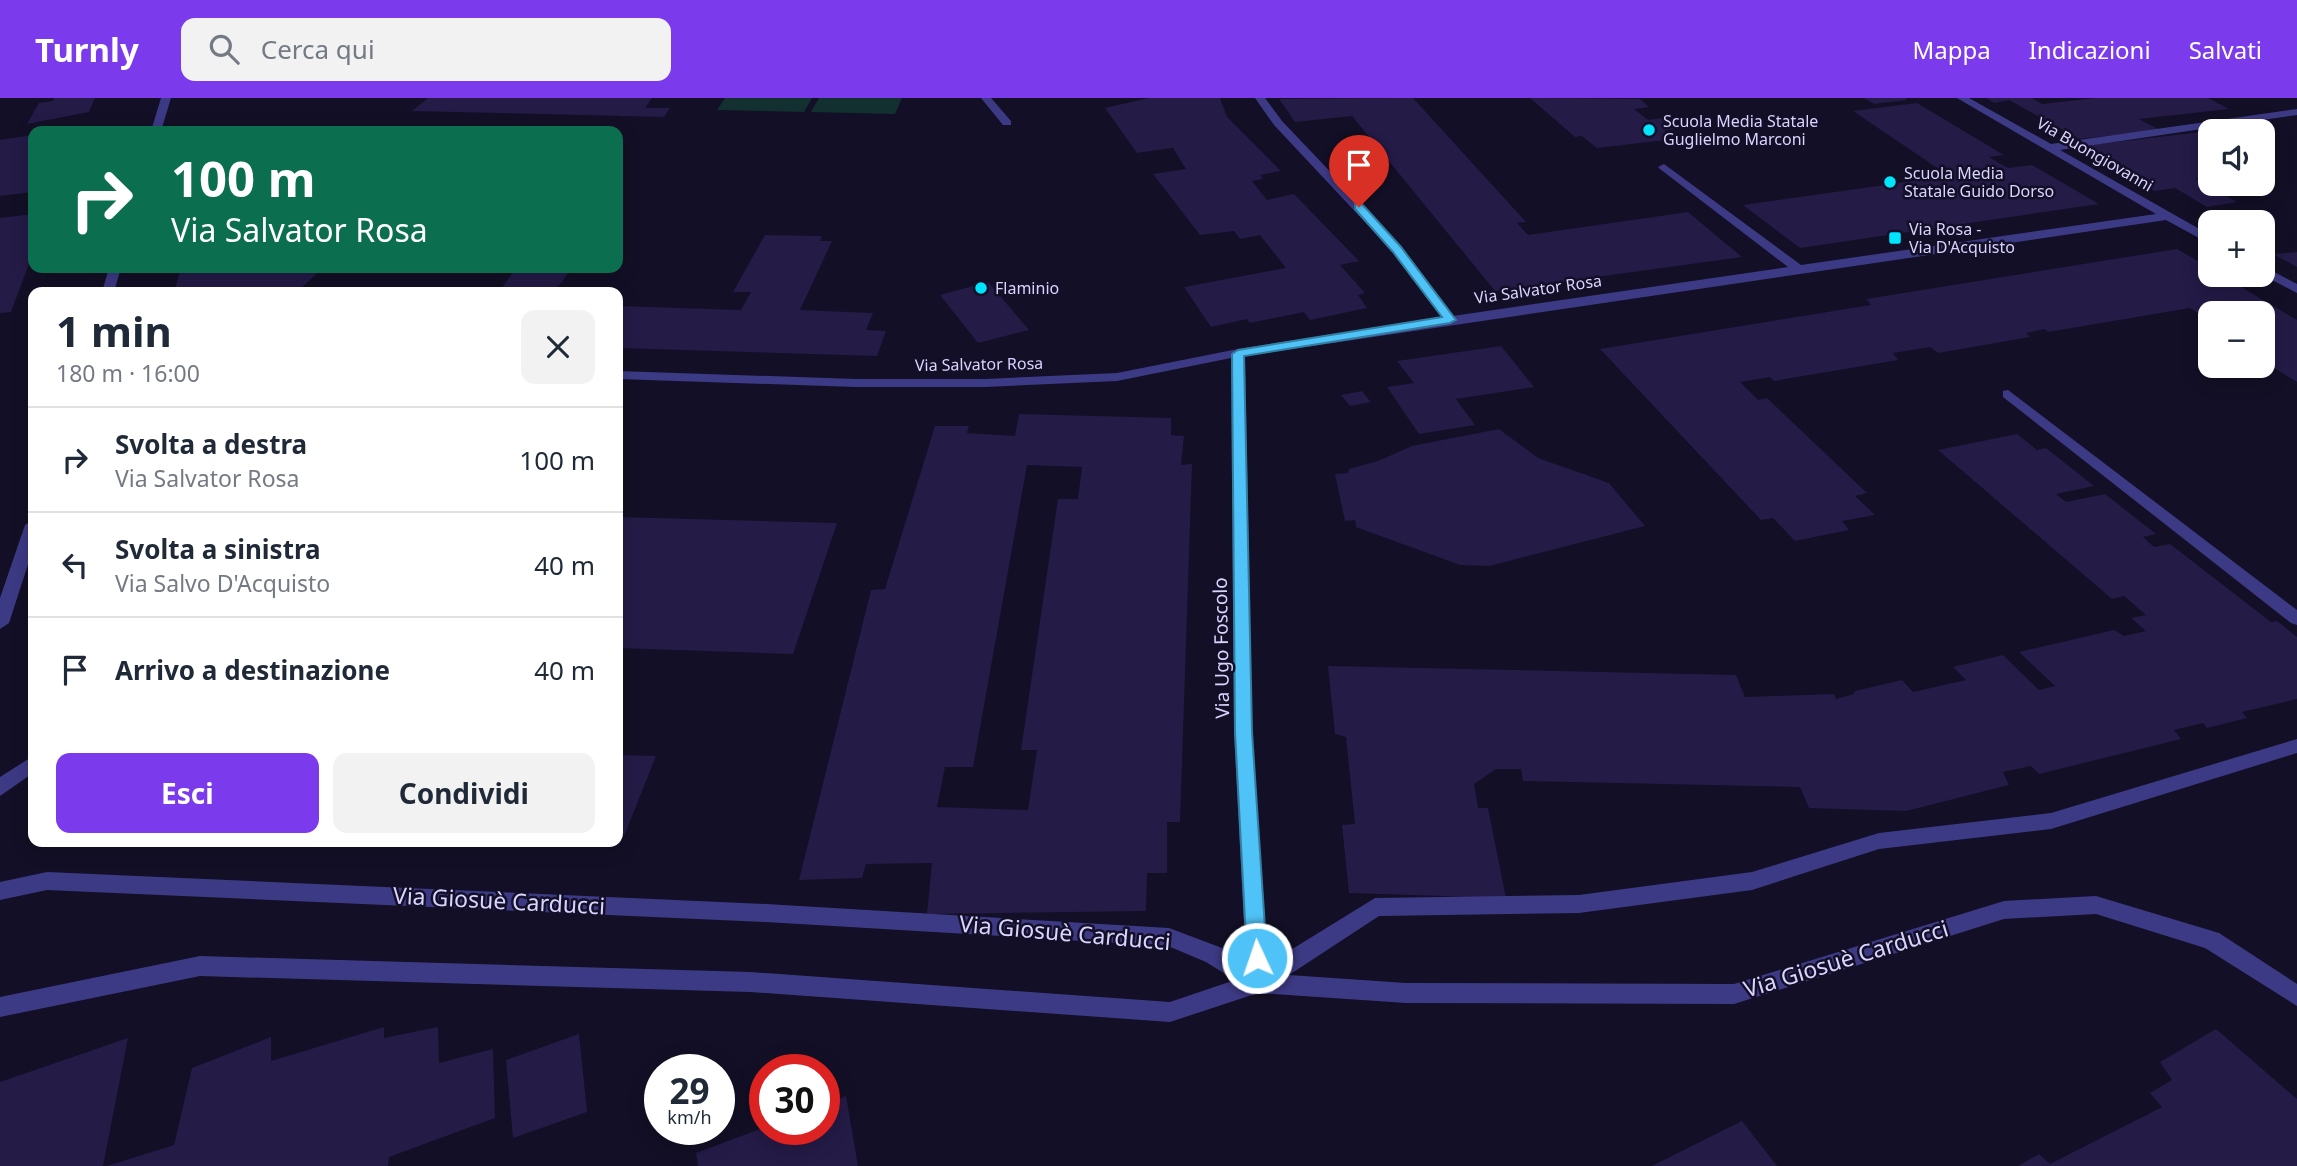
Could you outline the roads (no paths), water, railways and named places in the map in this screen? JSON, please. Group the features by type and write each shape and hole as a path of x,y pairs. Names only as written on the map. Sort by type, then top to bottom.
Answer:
{"street":[{"path":"158,126 166,98"},
{"path":"986,98 1007,124"},
{"path":"1260,98 1278,123 1397,249 1450,320"},
{"name":"Via Buongiovanni","path":"1962,98 2198,233"},
{"path":"2049,148 2297,112"},
{"path":"1664,167 1799,270"},
{"name":"Via Salvator Rosa","path":"623,375 856,383 985,383 1117,377 1238,354 1450,320 2168,216"},
{"path":"2275,277 2297,289"},
{"name":"Via Ugo Foscolo","path":"1238,354 1243,732 1258,983"},
{"path":"2008,394 2297,619"},
{"path":"0,623 28,544"},
{"path":"0,1007 200,966 750,982 1170,1012 1258,983 1376,907 1579,904 1752,881 1879,841 2051,821 2297,746"},
{"path":"0,788 28,766"},
{"name":"Via Giosuè Carducci","path":"0,891 47,881 752,913 1169,937 1214,955 1258,983 1406,993 1734,994 2004,911 2096,905 2211,940 2297,996"}],"place":[{"name":"Scuola Media Statale Guglielmo Marconi","path":"1649,130"},
{"name":"Scuola Media Statale Guido Dorso","path":"1890,182"},
{"name":"Via Rosa - Via D'Acquisto","path":"1895,238"},
{"name":"Flaminio","path":"981,288"}]}
